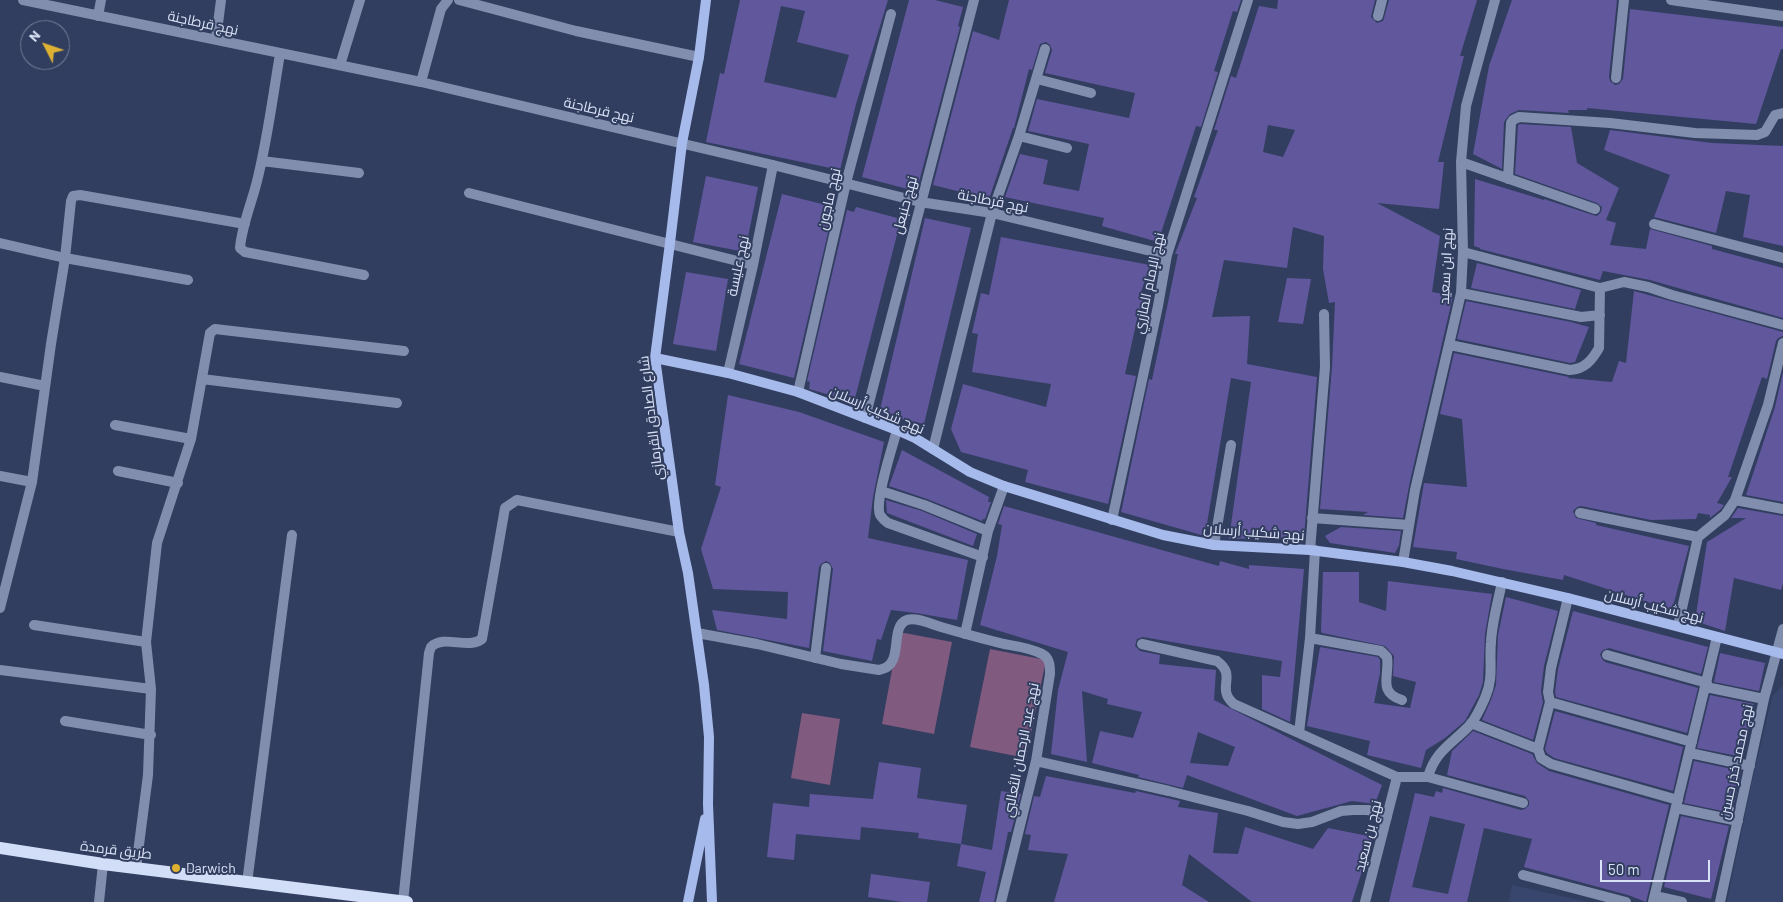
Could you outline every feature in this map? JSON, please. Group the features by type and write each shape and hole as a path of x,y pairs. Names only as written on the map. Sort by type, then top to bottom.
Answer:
{"main road":[{"name":"طريق قرمدة","path":"0,848 103,864 405,902"}],"street":[{"name":"نهج قرطاجنة","path":"23,0 421,82 682,143 920,202 992,213 1167,255"},
{"path":"98,16 101,0"},
{"path":"216,39 221,0"},
{"path":"340,65 360,0"},
{"path":"421,82 441,9 448,0"},
{"path":"459,0 576,31 699,57"},
{"name":"شارع الصادق القرمازي","path":"706,0 699,57 682,143 655,358 679,532 688,573 704,684 709,737 708,804 712,902"},
{"name":"نهج حنبعل","path":"865,418 974,0"},
{"name":"نهج الإمام المازري","path":"1112,520 1158,306 1167,255 1248,0"},
{"path":"1378,16 1382,0"},
{"name":"نهج ابن سعيد","path":"1403,562 1415,490 1462,293 1461,162 1466,106 1494,0"},
{"path":"1616,78 1624,0"},
{"path":"1671,0 1783,16"},
{"name":"نهج ماجون","path":"798,392 846,184 891,14"},
{"path":"933,449 992,213 1019,136 1045,49"},
{"path":"280,54 262,161 240,246 245,252 364,275"},
{"path":"1037,79 1091,93"},
{"path":"1508,179 1511,123 1519,117 1610,123 1695,133 1757,135 1765,132 1774,115 1783,113"},
{"path":"1019,136 1067,148"},
{"path":"262,161 359,172"},
{"path":"1461,162 1594,209"},
{"name":"نهج عليسة","path":"728,373 773,165"},
{"path":"469,193 753,264"},
{"path":"0,608 3,586 32,482 72,199 76,195 245,224"},
{"path":"1654,224 1783,258"},
{"path":"0,243 65,258 188,280"},
{"path":"1463,252 1600,288 1624,282 1648,287 1783,326"},
{"path":"1450,346 1570,370 1580,369 1588,364 1599,348 1600,288"},
{"path":"1462,293 1581,317 1600,315"},
{"path":"1299,733 1310,638 1312,518 1325,367 1324,314"},
{"path":"136,868 147,796 151,735 151,689 146,642 157,543 191,439 210,333 215,329 404,351"},
{"path":"1678,626 1698,537 1725,515 1735,500 1768,405 1783,344"},
{"name":"نهج شكيب أرسلان","path":"655,358 728,373 798,392 897,430 970,472 1004,486 1163,535 1214,545 1312,550 1403,562 1502,582 1780,653"},
{"path":"0,377 45,386"},
{"path":"202,379 398,403"},
{"path":"115,426 191,439"},
{"path":"897,430 881,491 880,514 888,523 983,558"},
{"path":"1214,545 1231,445"},
{"path":"118,471 178,483"},
{"path":"0,476 32,482"},
{"path":"697,633 879,670 885,669 892,663 900,626 905,621 916,619 965,634 988,531 1004,486"},
{"path":"881,491 924,505 988,531"},
{"path":"405,902 429,653 431,647 440,642 475,642 482,639 505,508 517,500 679,532"},
{"path":"1735,500 1783,510"},
{"path":"1580,513 1698,537"},
{"path":"1312,518 1409,525"},
{"path":"247,883 292,535"},
{"path":"815,658 826,568"},
{"path":"1428,778 1430,768 1440,752 1472,723 1486,697 1492,675 1491,642 1502,582"},
{"path":"1568,598 1551,668 1548,692 1550,702 1538,749 1541,758 1552,764 1677,804 1738,821"},
{"path":"34,625 146,642"},
{"name":"نهج محمد خذر حسين","path":"1720,902 1764,699 1780,653 1783,630"},
{"name":"نهج عبد الرحمان الثعالبي","path":"965,634 1033,650 1044,654 1050,662 1050,674 1036,761 1001,902"},
{"path":"1682,902 1654,899 1717,637"},
{"path":"1310,638 1382,651 1387,657 1387,690 1392,696 1402,700"},
{"path":"1142,644 1217,661 1226,670 1228,675 1225,690 1229,700 1234,704 1397,777 1428,778 1523,802"},
{"path":"1607,655 1706,685 1764,699"},
{"path":"0,670 151,689"},
{"path":"1550,702 1692,742"},
{"path":"65,721 151,735"},
{"path":"1472,723 1538,749"},
{"path":"1690,753 1750,766"},
{"path":"1036,761 1169,791 1283,822 1298,824 1312,822 1341,811 1353,810 1368,810 1387,817"},
{"name":"نهج بن سعيد","path":"1365,902 1397,777"},
{"name":"شارع الصادق القرمازي","path":"688,902 708,804"},
{"path":"99,902 103,864"},
{"path":"1523,875 1626,902"}],"shaded area":[{"path":"899,632 952,642 934,734 882,724"},
{"path":"990,649 1046,660 1026,758 970,747"},
{"path":"1783,685 1783,902 1727,902 1772,697"},
{"path":"802,713 840,719 830,785 791,778"},
{"path":"1512,885 1588,902 1509,902"}],"building":[{"path":"740,0 888,0 856,104 840,170 706,142 720,73 724,74","holes":["781,6 805,11 797,42 849,55 836,98 764,82"]},
{"path":"909,0 935,0 963,7 958,26 960,27 915,191 862,177"},
{"path":"1009,0 1241,0 1237,12 1233,11 1214,71 1218,72 1201,127 1196,126 1158,242 1102,226 1104,218 1005,197 1020,154 1048,160 1043,184 1079,191 1089,144 1028,131 1037,99 1129,118 1135,93 1045,73 1052,50 1046,42 1040,44 1032,70 1029,69 1014,128 989,199 933,185 973,31 999,40"},
{"path":"1278,0 1375,0 1371,17 1377,23 1383,21 1389,0 1477,0 1460,56 1464,56 1438,162 1444,162 1439,209 1377,203 1440,236 1432,292 1453,296 1403,518 1363,515 1368,512 1320,509 1332,367 1335,302 1329,303 1323,269 1324,236 1293,227 1287,268 1224,260 1212,317 1250,316 1247,364 1317,377 1304,537 1229,539 1251,382 1231,378 1205,536 1121,512 1149,379 1152,380 1178,254 1175,254 1197,198 1194,197 1218,130 1214,130 1231,76 1236,78 1259,6 1277,9","holes":["1268,125 1295,130 1283,157 1263,152"]},
{"path":"1512,0 1617,0 1609,77 1610,81 1615,85 1619,84 1623,79 1630,9 1783,27 1783,49 1781,49 1756,124 1587,108 1587,110 1568,110 1569,113 1519,110 1510,114 1504,122 1502,169 1473,154 1489,66"},
{"path":"1518,125 1571,127 1577,163 1619,188 1606,220 1616,223 1610,245 1646,249 1650,229 1712,246 1712,249 1783,268 1783,318 1650,280 1603,271 1600,280 1474,246 1475,179 1593,215 1597,216 1601,212 1602,207 1597,203 1515,174"},
{"path":"1610,130 1712,143 1783,146 1783,246 1743,237 1750,195 1726,191 1716,233 1654,217 1670,175 1604,150"},
{"path":"706,176 758,187 745,252 693,242"},
{"path":"782,194 834,207 794,378 739,364"},
{"path":"856,207 901,219 854,402 809,389 810,382 807,381 847,210 854,212"},
{"path":"925,218 971,228 924,424 879,414"},
{"path":"1001,237 1150,265 1141,292 1145,293 1140,316 1138,315 1125,374 1136,376 1108,504 1025,482 1028,470 961,452 951,429 963,384 1046,407 1051,384 972,372 978,334 972,333 981,293 989,295"},
{"path":"1477,263 1581,290 1575,309 1471,288"},
{"path":"686,272 728,279 716,351 673,344"},
{"path":"1287,278 1311,279 1303,324 1278,322"},
{"path":"1634,291 1783,332 1783,336 1776,341 1767,379 1762,377 1728,477 1732,477 1717,503 1724,505 1720,510 1710,518 1710,515 1698,513 1696,519 1651,520 1581,506 1573,511 1576,518 1596,523 1596,525 1689,546 1672,610 1564,575 1563,580 1503,569 1456,559 1457,552 1413,547 1424,483 1467,487 1462,419 1440,414 1454,353 1568,378 1612,382 1619,361 1626,363"},
{"path":"1466,301 1589,327 1575,362 1570,363 1457,339"},
{"path":"1783,372 1783,502 1746,495 1775,407"},
{"path":"728,395 799,412 884,442 873,497 868,538 968,560 957,620 891,610 881,640 877,639 872,661 823,651 833,569 830,563 826,561 819,567 809,648 717,630 712,610 787,619 788,592 713,589 701,549 721,487 715,485"},
{"path":"902,450 989,497 988,502 991,502 985,519 982,521 889,486"},
{"path":"886,500 922,511 977,534 973,546 887,513"},
{"path":"1004,506 1219,566 1220,561 1249,569 1249,565 1304,569 1290,722 1262,709 1262,675 1280,677 1282,661 1143,637 1137,639 1135,646 1140,651 1160,655 1159,664 1216,670 1214,700 1382,785 1375,804 1352,801 1297,816 1187,775 1183,788 1092,763 1100,731 1133,738 1142,712 1107,704 1108,699 1082,691 1087,762 1051,754 1058,690 1068,652 980,625 997,556 1002,525 998,524","holes":["1198,732 1235,747 1228,766 1190,763"]},
{"path":"1738,508 1783,516 1783,584 1781,590 1734,578 1725,631 1695,621 1707,542 1746,518 1731,518"},
{"path":"1341,527 1401,531 1399,545 1395,553 1330,543 1325,536"},
{"path":"1323,572 1359,572 1359,602 1386,611 1388,581 1492,594 1485,634 1483,682 1479,695 1465,721 1445,738 1426,750 1421,768 1367,755 1370,741 1307,726 1320,647 1378,657 1380,660 1380,673 1374,703 1410,708 1416,682 1393,676 1394,656 1385,646 1322,633"},
{"path":"1506,597 1558,611 1544,666 1541,691 1543,702 1533,740 1482,720 1496,685 1498,635"},
{"path":"1573,611 1708,647 1701,674 1609,648 1603,650 1600,654 1605,662 1698,688 1687,733 1556,697 1558,669"},
{"path":"1720,653 1765,663 1759,691 1714,682"},
{"path":"1710,695 1754,704 1743,757 1697,748"},
{"path":"1555,711 1683,747 1673,791 1554,758 1545,749"},
{"path":"1473,731 1532,754 1537,763 1549,771 1669,805 1646,902 1628,895 1524,867 1532,839 1484,828 1467,902 1389,902 1415,793 1434,797 1436,791 1442,793 1443,788 1521,810 1529,805 1529,801 1525,796 1447,775 1452,751","holes":["1430,816 1465,824 1448,894 1412,887"]},
{"path":"1694,761 1741,771 1732,813 1684,803"},
{"path":"879,762 921,768 917,798 967,805 961,844 918,838 919,833 861,827 860,840 796,834 794,860 767,857 773,803 809,807 810,794 873,799"},
{"path":"1046,776 1135,793 1136,791 1180,801 1178,807 1218,813 1213,853 1238,854 1245,827 1313,849 1328,828 1373,837 1352,902 1252,902 1189,854 1182,885 1209,902 1054,902 1068,854 1028,850 1031,835 1025,834 1034,796 1040,797"},
{"path":"1001,791 1021,794 1011,832 1008,832 994,902 979,902 986,872 957,866 961,844 992,850"},
{"path":"1681,816 1729,826 1711,899 1664,887"},
{"path":"871,874 930,882 927,902 902,902 868,897"}],"place":[{"name":"Darwich","path":"176,868"}]}
